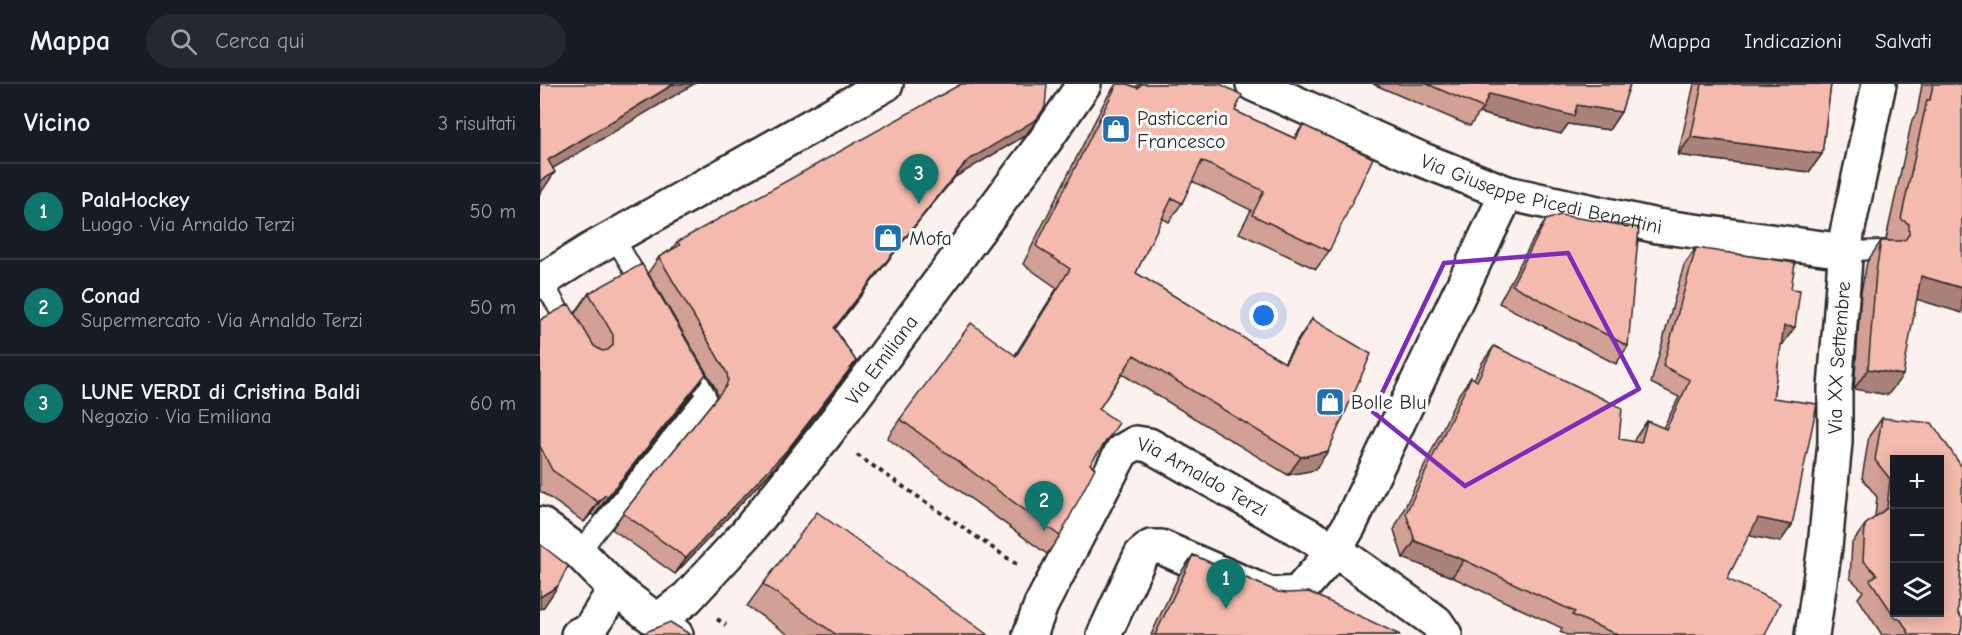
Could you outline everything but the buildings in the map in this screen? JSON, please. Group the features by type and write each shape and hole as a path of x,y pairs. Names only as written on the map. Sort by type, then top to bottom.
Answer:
{"street":[{"path":"541,281 614,237 886,84"},
{"path":"1044,142 1055,84"},
{"name":"Via Emiliana","path":"667,628 687,598 738,543 826,434 1044,142 1084,84"},
{"name":"Via Giuseppe Picedi Benettini","path":"1253,84 1423,160 1507,193 1658,226 1845,251"},
{"name":"Via XX Settembre","path":"1812,635 1825,547 1835,442 1835,388 1847,233 1879,84"},
{"path":"1104,635 1142,555 1151,547 1161,547 1271,595 1298,592 1335,550 1349,526 1507,193"},
{"name":"Via Arnaldo Terzi","path":"1030,635 1034,620 1122,451 1136,443 1149,445 1335,550 1436,622 1445,635"},
{"path":"540,524 580,553 615,589 667,628"},
{"path":"578,635 590,629 615,589"}],"lane":[{"path":"614,237 654,305"},
{"path":"1845,251 1885,250"},
{"path":"541,281 583,350"},
{"path":"580,553 592,535 706,395 677,345"}],"path":[{"path":"826,434 1051,588"}],"highlighted area":[{"path":"1568,253 1639,389 1465,486 1373,412 1444,263"}],"place":[{"name":"Pasticceria Francesco","path":"1116,129"},
{"name":"LUNE VERDI di Cristina Baldi","path":"919,204"},
{"name":"Mofa","path":"888,238"},
{"name":"Bolle Blu","path":"1330,402"},
{"name":"Conad","path":"1044,531"},
{"name":"PalaHockey","path":"1226,609"}]}
